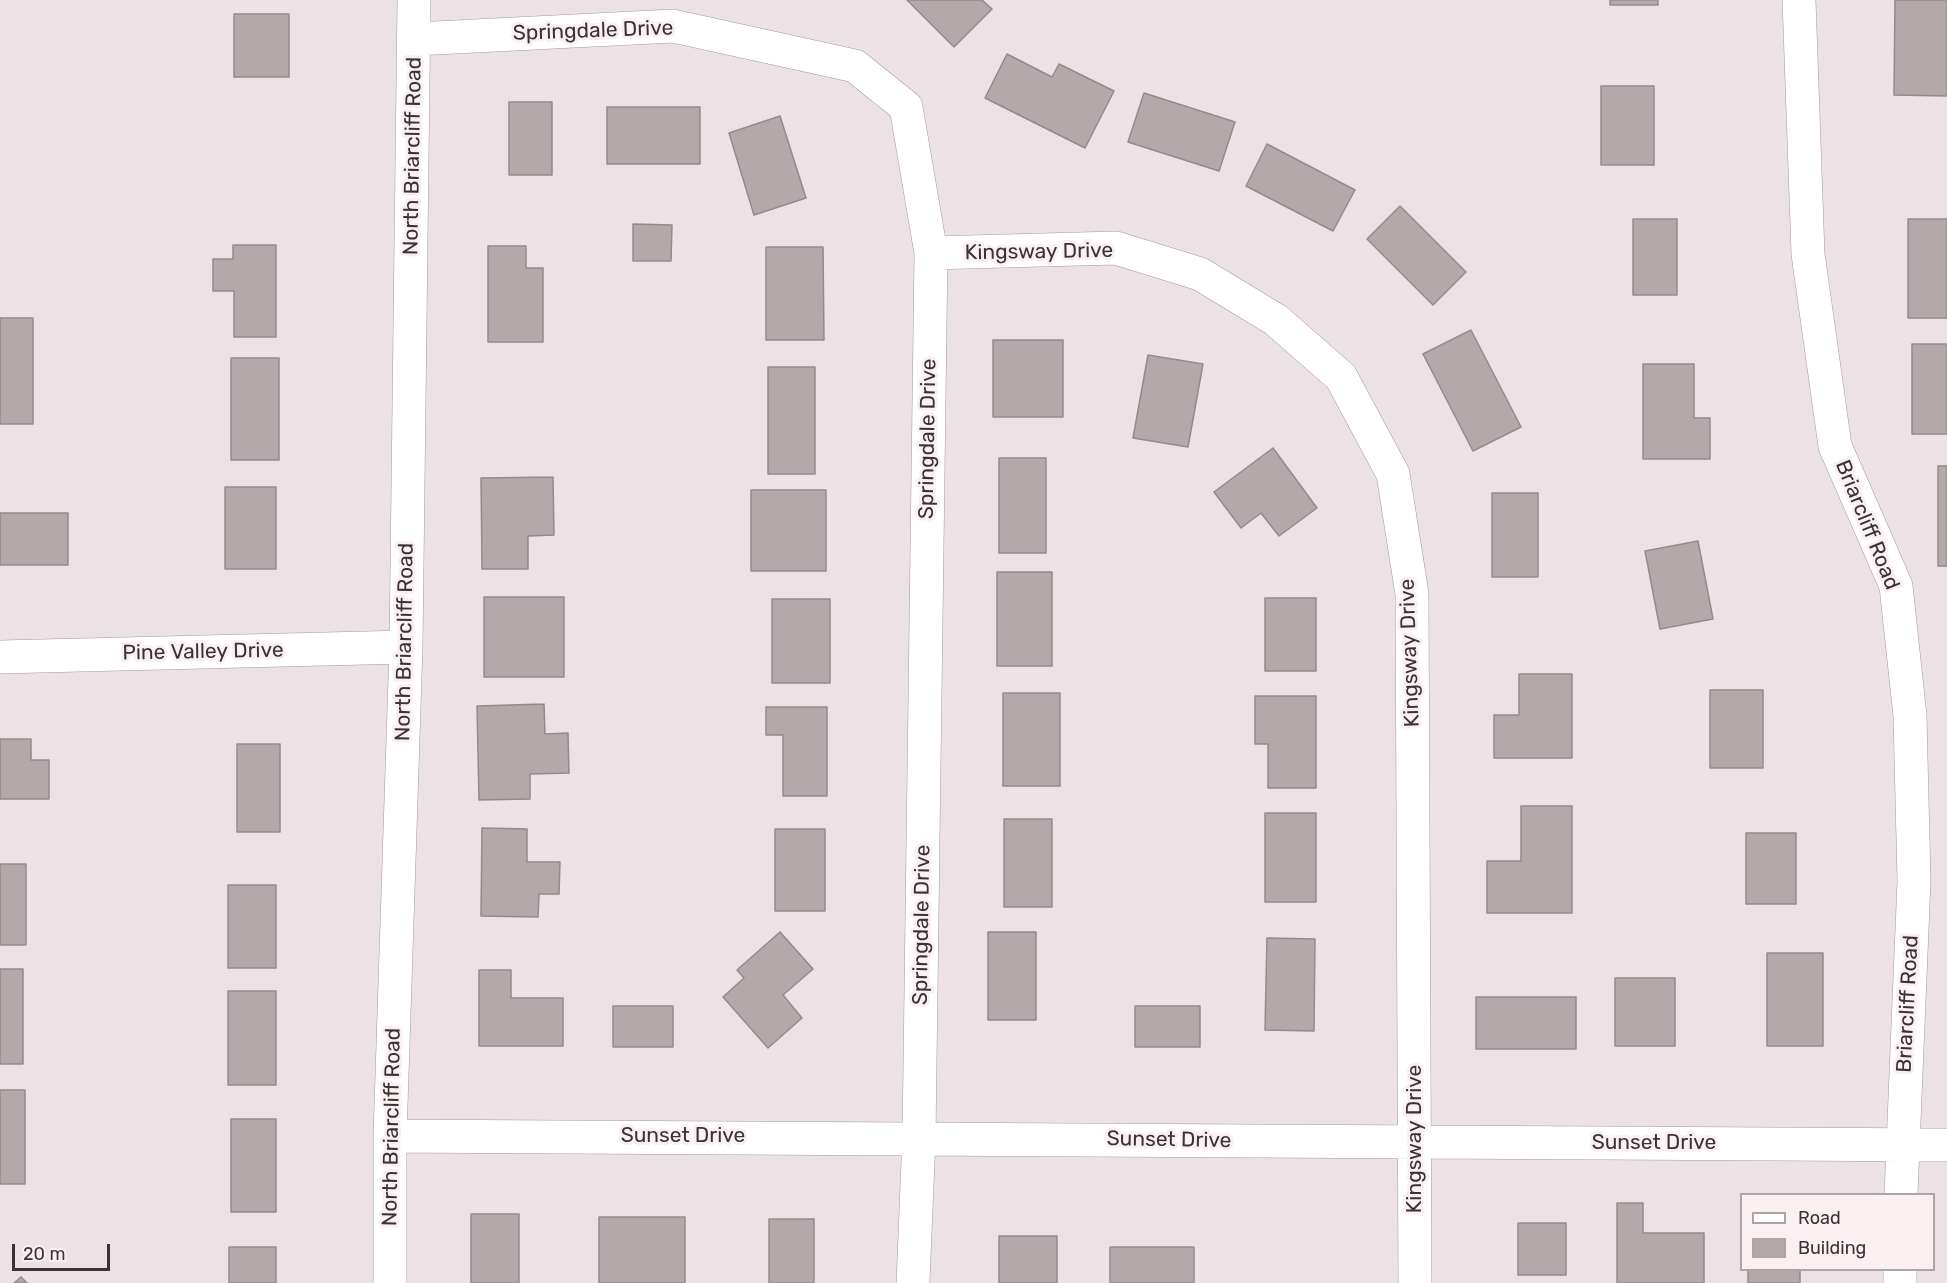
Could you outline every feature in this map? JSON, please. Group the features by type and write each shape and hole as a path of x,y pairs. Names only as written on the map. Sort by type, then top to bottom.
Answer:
{"street":[{"name":"North Briarcliff Road","path":"390,1283 390,1136 406,647 414,0"},
{"name":"Briarcliff Road","path":"1800,0 1808,254 1835,446 1896,586 1910,716 1914,881 1900,1193"},
{"name":"Springdale Drive","path":"415,39 673,26 768,45 855,66 906,107 931,253 919,1137 913,1283"},
{"name":"Kingsway Drive","path":"931,253 1116,249 1200,274 1276,320 1341,377 1393,474 1412,594 1415,1283"},
{"name":"Pine Valley Drive","path":"0,657 406,647"},
{"name":"Sunset Drive","path":"390,1136 919,1137 1414,1143 1947,1145"}],"building":[{"path":"907,0 982,0 992,9 954,47"},
{"path":"1610,0 1658,0 1658,5 1610,5"},
{"path":"1895,0 1947,0 1947,96 1894,95"},
{"path":"234,14 289,14 289,77 234,77"},
{"path":"1007,54 1052,77 1059,64 1114,91 1085,148 985,98"},
{"path":"1601,86 1654,86 1654,165 1601,165"},
{"path":"1144,93 1235,122 1219,171 1128,142"},
{"path":"509,102 552,102 552,175 509,175"},
{"path":"607,107 700,107 700,164 607,164"},
{"path":"780,116 806,198 754,215 729,133"},
{"path":"1267,144 1355,190 1333,231 1246,186"},
{"path":"1400,206 1466,272 1433,305 1367,239"},
{"path":"1633,219 1677,219 1677,295 1633,295"},
{"path":"1908,219 1947,219 1947,318 1908,318"},
{"path":"633,224 672,225 671,261 633,261"},
{"path":"233,245 276,245 276,337 234,337 234,291 213,291 213,259 233,259"},
{"path":"488,246 526,246 526,268 543,268 543,342 488,342"},
{"path":"766,247 823,247 824,340 766,340"},
{"path":"0,318 33,318 33,424 0,424"},
{"path":"1471,330 1521,427 1473,451 1423,354"},
{"path":"993,340 1063,340 1063,417 993,417"},
{"path":"1912,344 1947,344 1947,434 1912,434"},
{"path":"1148,355 1203,364 1188,447 1133,438"},
{"path":"231,358 279,358 279,460 231,460"},
{"path":"1643,364 1694,364 1694,418 1710,418 1710,459 1643,459"},
{"path":"768,367 815,367 815,474 768,474"},
{"path":"1273,448 1317,508 1279,536 1261,513 1241,528 1214,492"},
{"path":"999,458 1046,458 1046,553 999,553"},
{"path":"1938,466 1947,466 1947,566 1938,566"},
{"path":"553,477 554,535 528,536 528,569 482,569 481,478"},
{"path":"225,487 276,487 276,569 225,569"},
{"path":"751,490 826,490 826,571 751,571"},
{"path":"1492,493 1538,493 1538,577 1492,577"},
{"path":"0,513 68,513 68,565 0,565"},
{"path":"1698,541 1713,619 1660,629 1645,551"},
{"path":"997,572 1052,572 1052,666 997,666"},
{"path":"484,597 564,597 564,677 484,677"},
{"path":"1265,598 1316,598 1316,671 1265,671"},
{"path":"772,599 830,599 830,683 772,683"},
{"path":"1519,674 1572,674 1572,758 1494,758 1494,715 1519,715"},
{"path":"1710,690 1763,690 1763,768 1710,768"},
{"path":"1003,693 1060,693 1060,786 1003,786"},
{"path":"1255,696 1316,696 1316,788 1268,788 1268,744 1255,744"},
{"path":"544,704 545,734 568,733 569,773 530,774 530,799 479,800 477,706"},
{"path":"766,707 827,707 827,796 783,796 783,735 766,735"},
{"path":"0,739 31,739 31,760 49,760 49,799 0,799"},
{"path":"237,744 280,744 280,832 237,832"},
{"path":"1521,806 1572,806 1572,913 1487,913 1487,861 1521,861"},
{"path":"1265,813 1316,813 1316,902 1265,902"},
{"path":"1004,819 1052,819 1052,907 1004,907"},
{"path":"482,828 527,829 527,862 560,862 559,894 539,894 538,917 481,916"},
{"path":"775,829 825,829 825,911 775,911"},
{"path":"1746,833 1796,833 1796,904 1746,904"},
{"path":"0,864 26,864 26,945 0,945"},
{"path":"228,885 276,885 276,968 228,968"},
{"path":"780,932 813,969 783,995 802,1018 768,1048 723,997 744,978 737,970"},
{"path":"988,932 1036,932 1036,1020 988,1020"},
{"path":"1267,938 1315,939 1314,1031 1265,1030"},
{"path":"1767,953 1823,953 1823,1046 1767,1046"},
{"path":"0,969 23,969 23,1064 0,1064"},
{"path":"479,970 511,970 511,998 563,998 563,1046 479,1046"},
{"path":"1615,978 1675,978 1675,1046 1615,1046"},
{"path":"228,991 276,991 276,1085 228,1085"},
{"path":"1476,997 1576,997 1576,1049 1476,1049"},
{"path":"613,1006 673,1006 673,1047 613,1047"},
{"path":"1135,1006 1200,1006 1200,1047 1135,1047"},
{"path":"0,1090 25,1090 25,1184 0,1184"},
{"path":"231,1119 276,1119 276,1212 231,1212"},
{"path":"1617,1203 1643,1203 1643,1233 1704,1233 1704,1283 1617,1283"},
{"path":"471,1214 519,1214 519,1283 471,1283"},
{"path":"599,1217 685,1217 685,1283 599,1283"},
{"path":"769,1219 814,1219 814,1283 769,1283"},
{"path":"1518,1223 1566,1223 1566,1275 1518,1275"},
{"path":"999,1236 1057,1236 1057,1283 999,1283"},
{"path":"229,1247 276,1247 276,1283 229,1283"},
{"path":"1110,1247 1194,1247 1194,1283 1110,1283"},
{"path":"1748,1271 1800,1271 1800,1283 1748,1283"},
{"path":"21,1277 27,1283 14,1283"}]}
